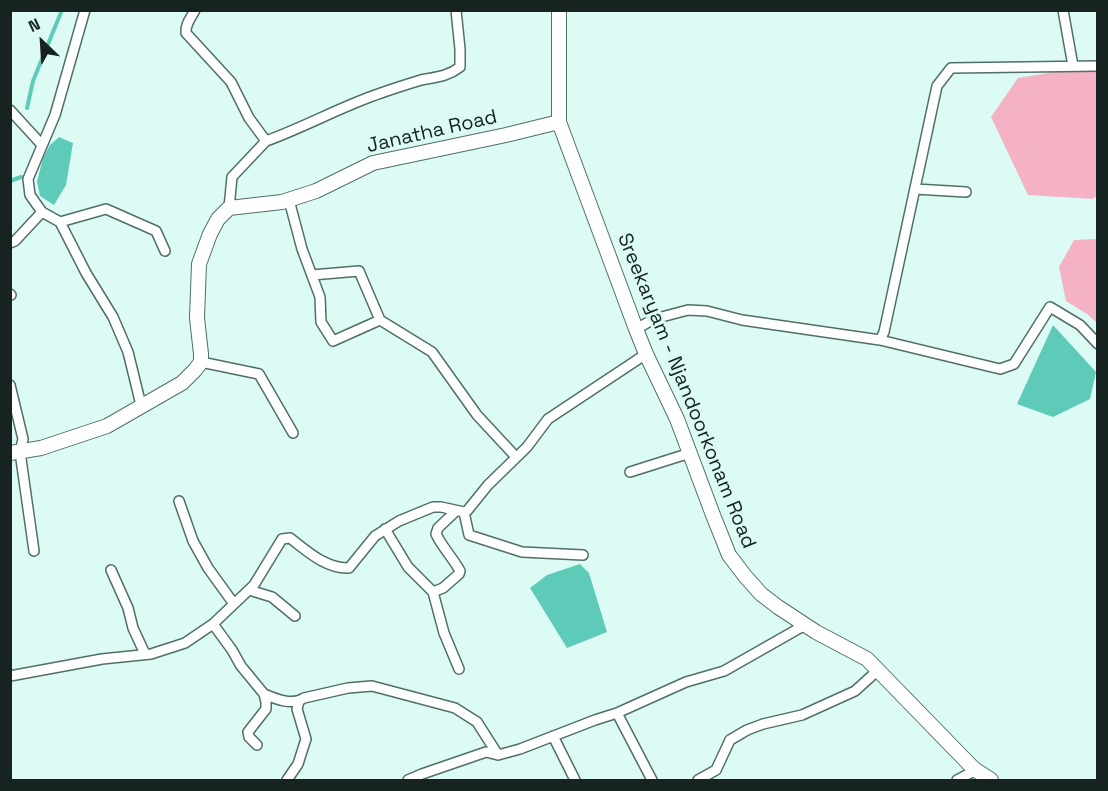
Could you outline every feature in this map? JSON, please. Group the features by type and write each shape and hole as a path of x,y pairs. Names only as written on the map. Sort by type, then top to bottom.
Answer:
{"main road":[{"name":"Sreekaryam - Njandoorkonam Road","path":"559,10 559,122 636,329 677,419 729,555 761,594 805,625 867,659 976,770 991,780"},
{"name":"Janatha Road","path":"229,208 260,206 289,200 316,191 373,163 559,122"},
{"path":"15,453 40,448 107,426 182,383 195,370 201,362 197,318 199,264 218,219 229,208"}],"street":[{"path":"85,10 55,115 28,179 30,195 42,212 60,222 86,273 113,317 128,352 141,405"},
{"path":"195,10 185,28 186,33 231,82 249,118 266,141"},
{"path":"229,208 232,177 266,141 381,93 421,80 451,75 460,68 456,10"},
{"path":"1063,10 1073,66"},
{"path":"880,340 885,332 937,86 951,68 1098,66"},
{"path":"10,110 42,146"},
{"path":"915,189 966,192"},
{"path":"289,200 302,249 320,297 321,322 333,341 380,320"},
{"path":"60,222 106,209 156,231 165,251"},
{"path":"10,243 15,241 42,212"},
{"path":"312,275 359,271 380,320 432,352 477,415 516,457"},
{"path":"636,329 654,319 688,310 707,311 742,320 880,340 1000,369 1014,364 1050,307 1080,325 1098,344"},
{"path":"10,676 102,659 151,654 185,643 213,624 254,585 282,539 290,538 333,567 349,568 375,536 399,521 432,507 467,511 488,485 527,447 548,419 646,354"},
{"path":"201,362 259,374 293,433"},
{"path":"10,385 22,439 15,453 34,551"},
{"path":"630,472 690,453"},
{"path":"179,501 193,541 208,568 234,604"},
{"path":"460,512 470,535 522,552 583,555"},
{"path":"433,592 443,588 459,574 460,571 454,559 436,534 438,528 460,512"},
{"path":"386,529 408,567 433,592 444,633 459,669"},
{"path":"111,570 145,654"},
{"path":"249,590 272,597 295,616"},
{"path":"213,624 241,666 264,694 266,709 248,732 249,737 257,745"},
{"path":"408,780 486,752 498,754 520,748 617,713 686,682 724,671 805,625"},
{"path":"698,780 716,770 730,740 747,730 802,715 855,691 877,671"},
{"path":"264,694 280,701 299,701 348,688 372,686 405,694 455,708 477,722 498,754"},
{"path":"287,780 298,764 306,739 297,709 299,701"},
{"path":"617,713 652,780"},
{"path":"553,736 575,780"},
{"path":"957,780 976,770"}],"shaded area":[{"path":"1067,70 1097,72 1097,196 1093,199 1028,195 991,117 1018,78"},
{"path":"59,137 73,143 66,185 54,205 40,196 37,182 43,158 50,145"},
{"path":"1098,239 1097,323 1066,301 1059,267 1074,240"},
{"path":"1053,325 1096,372 1090,399 1053,417 1017,404"},
{"path":"580,564 589,573 607,632 567,648 530,588 547,575"}],"waterway":[{"path":"27,108 33,81 62,10"},
{"path":"10,181 21,177"}]}
